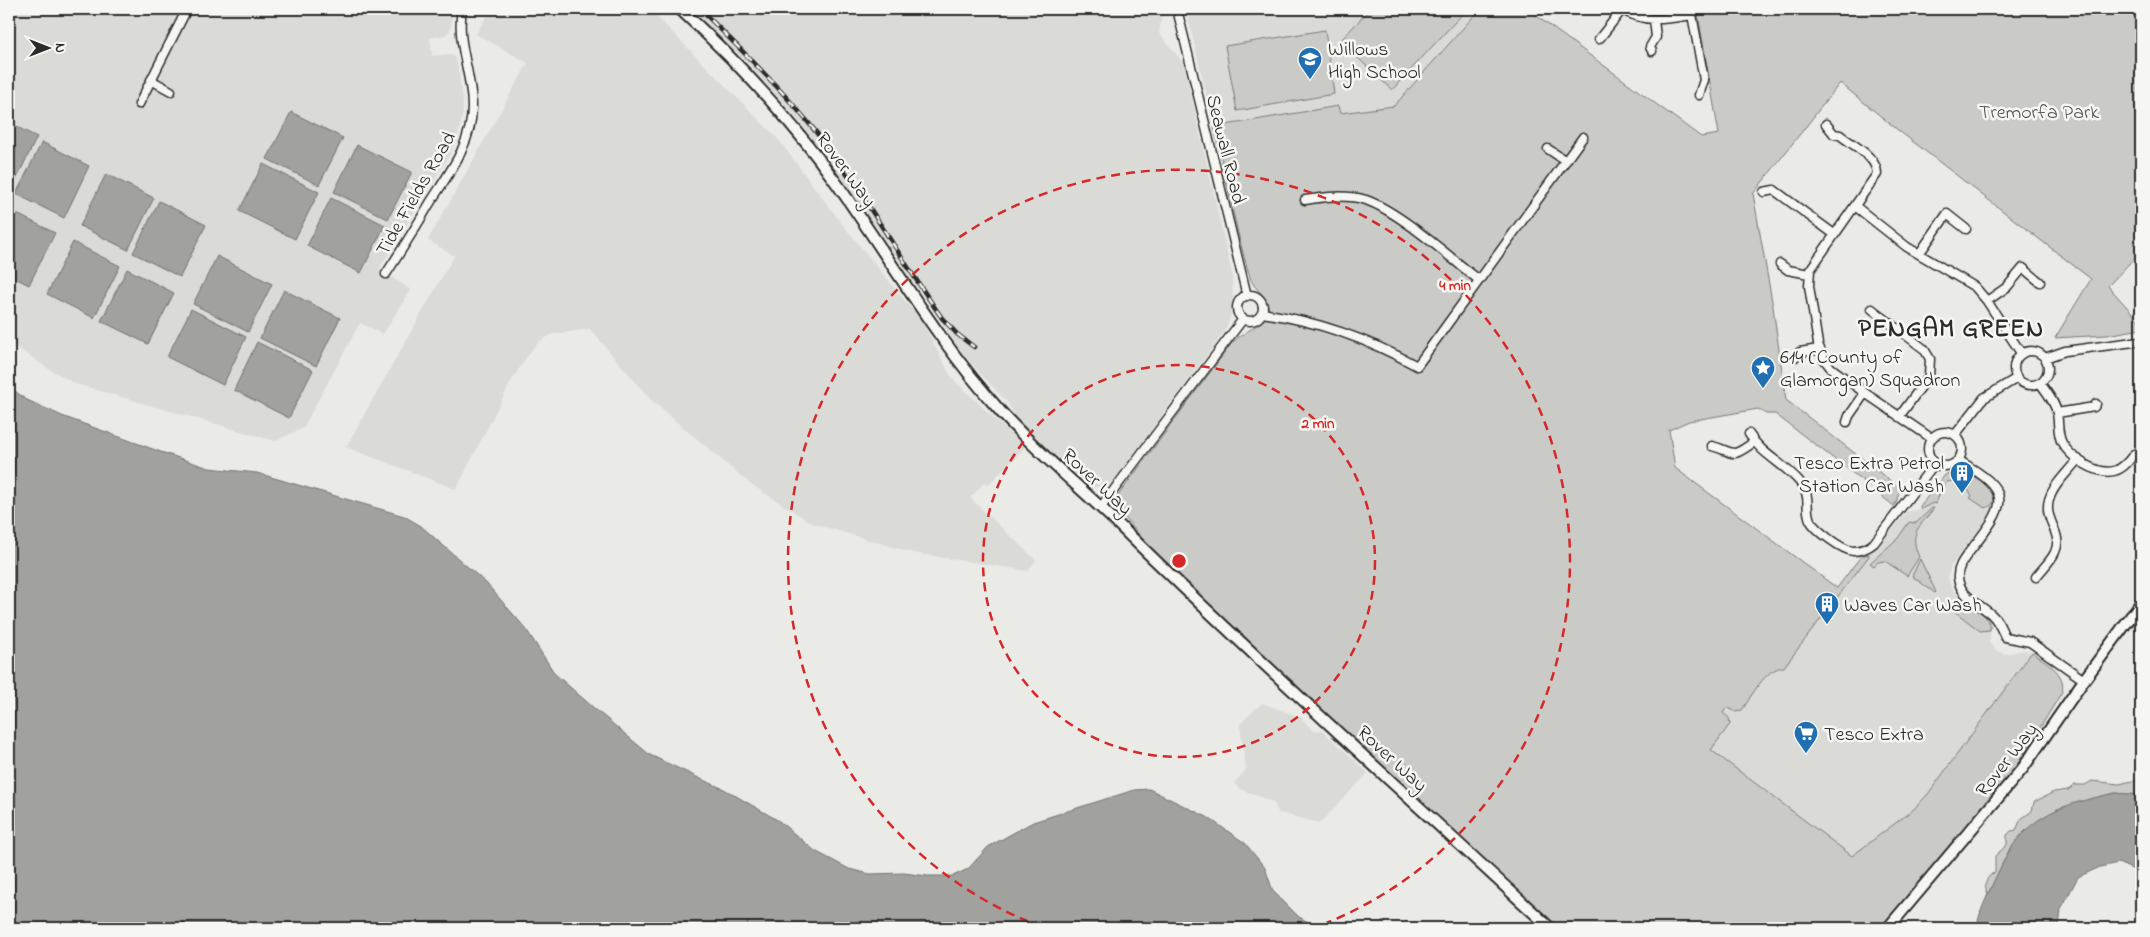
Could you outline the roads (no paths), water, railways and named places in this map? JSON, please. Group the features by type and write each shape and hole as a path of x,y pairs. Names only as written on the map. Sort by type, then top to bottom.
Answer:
{"street":[{"path":"139,104 187,9"},
{"name":"Tide Fields Road","path":"386,274 458,160 468,134 472,114 472,98 460,37 462,9"},
{"name":"Rover Way","path":"680,9 751,76 808,144 935,328 988,397 1015,427 1176,580 1550,928"},
{"name":"Seawall Road","path":"1177,9 1247,296"},
{"path":"1599,39 1622,9 1643,19 1654,20 1692,12 1704,80 1699,95"},
{"path":"1652,51 1650,47 1656,37 1654,20"},
{"path":"151,80 171,91"},
{"path":"1826,124 1832,137 1840,135 1876,165 1876,176 1814,262 1809,274 1809,286 1819,348 1831,368 1899,418 1931,438"},
{"path":"1262,313 1288,317 1349,334 1392,352 1417,366 1583,137"},
{"path":"1548,149 1566,161"},
{"path":"1774,181 1774,190"},
{"path":"1764,192 1774,190 1834,234"},
{"path":"1305,200 1337,196 1366,200 1394,215 1479,280"},
{"path":"1855,206 1919,254 1970,284 1987,301 2021,353"},
{"path":"1919,254 1953,206"},
{"path":"1947,214 1966,229"},
{"path":"2015,262 2040,282"},
{"path":"1780,264 1788,270 1809,274"},
{"path":"1987,301 2007,287 2023,268"},
{"path":"1247,296 1254,296 1260,301 1262,313 1253,321 1243,319 1239,315 1238,307 1241,299 1247,296"},
{"path":"1872,310 1924,349 1930,359 1931,370 1927,380 1899,418"},
{"path":"1101,507 1243,319"},
{"path":"2045,358 2066,351 2141,341"},
{"path":"1795,357 1800,352 1819,348"},
{"path":"2031,350 2037,351 2045,358 2048,363 2047,374 2040,383 2026,384 2017,378 2013,368 2016,357 2021,353 2031,350"},
{"path":"1955,435 1984,398 2017,378"},
{"path":"2040,383 2057,413 2060,439 2064,446 2078,459 2096,470 2114,471 2124,466 2134,454"},
{"path":"1847,422 1848,416 1865,393"},
{"path":"2057,413 2094,407 2096,404"},
{"path":"1945,432 1955,435 1962,448 1958,460 1946,466 1935,463 1928,450 1931,438 1945,432"},
{"path":"1749,434 1754,442 1792,474 1804,488 1809,501 1809,516 1816,529 1845,548 1854,551 1863,550 1874,543 1935,463"},
{"path":"1712,446 1733,453 1754,442"},
{"path":"2036,577 2054,554 2057,546 2058,535 2048,512 2049,498 2078,459"},
{"path":"1958,460 1987,478 1999,494 1999,506 1995,517 1960,566 1958,578 1963,592 1998,621 2005,636 2030,642 2084,680"},
{"name":"Rover Way","path":"1888,928 2023,768 2084,680 2141,603"}],"railway":[{"path":"700,9 772,81 812,127 863,197 942,318 957,334 974,347"}],"place":[{"name":"Willows High School","path":"1310,80"},
{"name":"614 (County of Glamorgan) Squadron","path":"1763,389"},
{"name":"Tesco Extra Petrol Station Car Wash","path":"1962,494"},
{"name":"Waves Car Wash","path":"1827,625"},
{"name":"Tesco Extra","path":"1806,754"}],"district":[{"name":"PENGAM GREEN","path":"1951,327"}],"park label":[{"name":"Tremorfa Park","path":"2039,111"}]}
